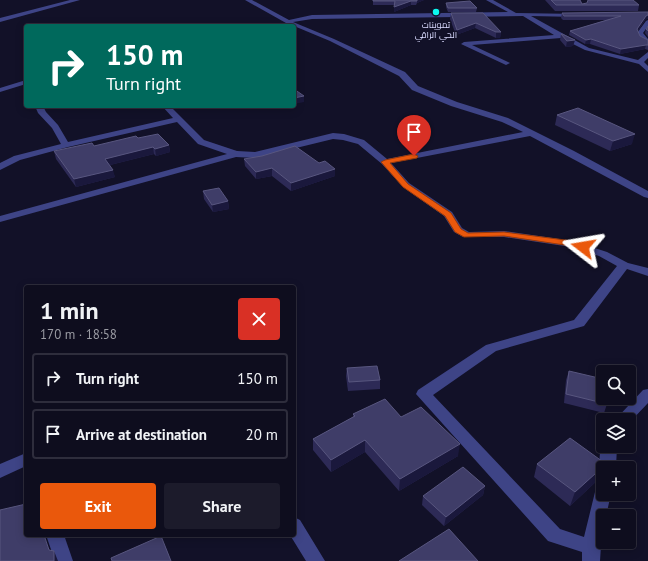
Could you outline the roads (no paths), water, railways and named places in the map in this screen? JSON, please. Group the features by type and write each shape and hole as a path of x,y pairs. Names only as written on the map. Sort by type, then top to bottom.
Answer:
{"street":[{"path":"0,20 77,0"},
{"path":"248,0 288,24 292,20 312,17 514,14 585,15"},
{"path":"489,0 514,14"},
{"path":"0,13 11,18"},
{"path":"524,14 587,49 642,63 648,70"},
{"path":"648,22 640,33 642,38 648,42"},
{"path":"296,27 332,40 402,74 415,88 454,104 505,120 571,152 648,195"},
{"path":"506,62 464,44 562,36"},
{"path":"642,63 640,62 648,54"},
{"path":"0,90 24,84"},
{"path":"40,108 42,113 55,127 66,145"},
{"path":"168,108 201,142 236,154 255,155 333,136 344,137 361,142 385,162 406,185 448,214 458,230 467,235 504,234 573,244 603,254 624,265 648,272"},
{"path":"0,168 17,158 66,145 180,119"},
{"path":"385,162 531,133"},
{"path":"0,219 236,154"},
{"path":"601,501 591,554 554,535 422,394 491,348 579,322 624,265"},
{"path":"630,413 648,394"},
{"path":"0,471 24,460"},
{"path":"296,528 316,561"},
{"path":"56,537 64,561"}],"place":[{"name":"تموينات الحي الراقي","path":"436,12"}]}
